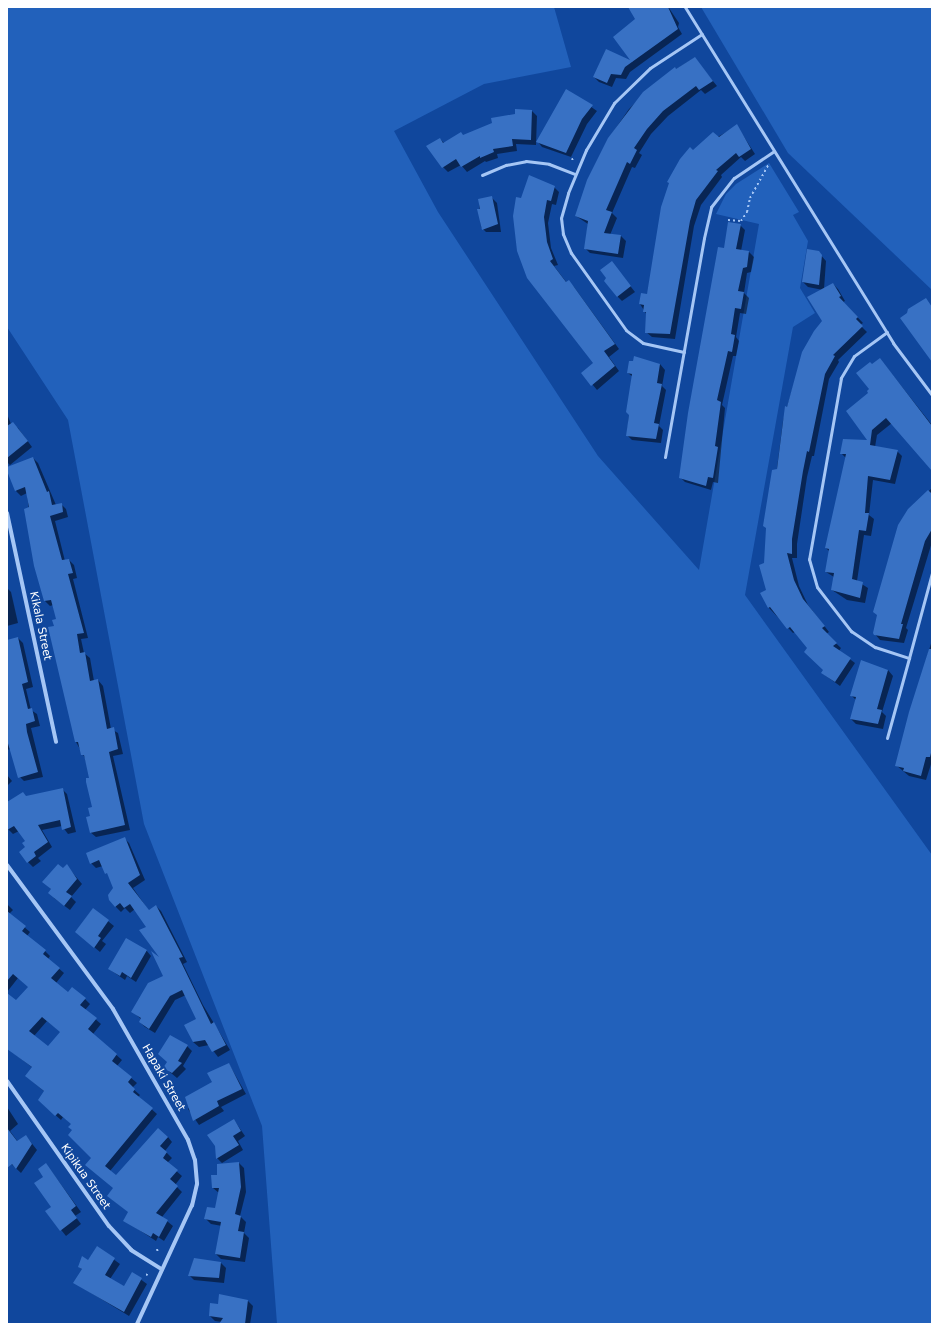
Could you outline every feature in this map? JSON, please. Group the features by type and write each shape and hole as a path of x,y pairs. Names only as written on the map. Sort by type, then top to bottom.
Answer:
{"street":[{"name":"Kikala Street","path":"7,513 56,742"},
{"name":"Hapaki Street","path":"7,865 109,1004 192,1151 197,1172 195,1195 137,1324"},
{"name":"Kipikua Street","path":"7,1081 109,1226 131,1250 162,1269"}],"lane":[{"path":"685,7 887,332 932,395"},
{"path":"684,352 650,346 634,337 571,253 563,234 561,218 575,174 594,132 614,102 650,68 702,34"},
{"path":"665,457 711,207 734,178 774,151"},
{"path":"482,175 506,164 526,161 549,164 575,174"},
{"path":"887,332 854,356 841,378 809,559 817,587 851,631 871,645 909,658"},
{"path":"886,738 932,573"}],"path":[{"path":"728,220 742,221 758,182 770,163"}],"shaded area":[{"path":"7,7 554,7 571,67 484,84 394,131 438,212 598,456 699,570 759,224 716,214 726,194 736,184 769,163 799,212 793,215 808,241 800,288 815,313 793,327 745,595 932,855 932,1324 277,1324 262,1126 144,824 68,420 7,327"},
{"path":"701,7 932,7 932,290 788,153"}],"building":[{"path":"628,7 668,7 678,29 625,67 621,75 611,74 607,83 593,77 606,49 630,60 613,37 635,19"},
{"path":"695,57 713,81 699,90 696,86 663,111 647,129 634,148 637,150 630,164 627,162 606,210 612,212 604,233 621,235 618,254 584,249 588,221 575,216 587,180 608,138 643,92 675,67 676,69"},
{"path":"566,89 593,105 582,119 566,153 536,142"},
{"path":"515,109 532,110 531,140 512,139 513,146 493,149 494,152 480,158 480,156 461,167 456,159 442,168 426,146 440,138 443,143 461,132 463,135 492,123 491,118 515,114"},
{"path":"737,124 751,149 739,157 736,153 716,170 718,171 696,200 690,221 670,334 645,333 646,312 643,312 644,305 639,304 641,293 647,294 661,207 669,183 667,182 680,159 690,147 693,150 713,132 719,137"},
{"path":"529,175 555,186 551,201 547,200 544,217 547,242 553,259 550,261 566,282 569,280 615,344 604,351 615,366 591,386 581,373 593,363 527,278 517,251 513,216 516,197 521,198"},
{"path":"492,196 498,224 482,230 477,209 480,209 478,199"},
{"path":"728,222 741,224 736,249 749,251 747,267 743,268 738,291 744,292 741,309 735,308 731,334 735,335 732,352 728,351 717,400 721,402 715,446 718,447 713,478 708,477 706,486 679,478 688,413 718,247 724,248"},
{"path":"807,249 819,251 822,255 819,285 802,282"},
{"path":"612,261 631,286 617,297 604,281 606,278 600,270"},
{"path":"833,283 841,296 839,297 858,317 856,319 863,326 833,355 835,356 825,374 809,452 807,451 803,471 792,539 792,554 787,553 794,580 803,599 825,626 822,628 837,643 833,646 851,658 835,682 821,673 823,670 804,652 807,648 790,627 787,629 770,607 768,608 760,593 766,590 759,565 764,563 766,528 763,526 772,470 777,469 785,406 787,407 802,352 814,331 822,321 807,297"},
{"path":"926,298 932,307 932,362 900,318 907,313 908,309"},
{"path":"634,356 660,364 657,383 662,384 654,423 659,424 656,439 626,436 629,415 626,412 632,374 627,373 629,361 633,361"},
{"path":"880,358 932,426 932,471 886,418 872,430 870,445 898,450 890,480 868,476 865,513 869,513 866,531 859,530 852,579 863,582 860,598 831,590 834,573 825,572 829,549 825,548 846,454 840,454 843,439 867,440 846,411 868,393 867,391 869,389 856,373 870,362 872,364"},
{"path":"13,422 28,441 7,458 7,426"},
{"path":"33,457 47,492 49,491 52,505 62,503 63,512 50,516 62,560 69,559 73,573 68,574 84,633 77,634 80,653 85,652 90,681 98,679 107,729 114,727 118,749 109,752 125,825 90,833 86,817 90,816 88,808 92,807 86,782 86,778 89,778 84,755 81,755 78,742 75,742 48,627 54,626 52,620 56,619 51,600 44,601 34,566 24,509 29,507 25,487 15,491 7,471 7,467"},
{"path":"928,490 932,494 932,529 925,541 901,624 903,624 899,639 874,635 873,633 877,615 873,612 898,525 908,509"},
{"path":"18,637 28,682 22,684 28,709 32,708 35,721 26,724 27,732 38,772 18,778 7,740 7,640"},
{"path":"929,649 932,649 932,749 930,757 926,757 921,776 903,771 904,768 895,766 909,712"},
{"path":"861,660 888,670 877,709 882,710 878,724 850,719 856,697 850,696"},
{"path":"63,788 71,827 62,830 60,820 38,825 48,842 34,852 36,856 27,863 19,852 25,847 22,843 25,841 14,826 7,830 7,802 23,792 26,796"},
{"path":"125,837 140,875 128,883 149,910 156,905 183,957 179,958 211,1024 214,1022 226,1045 212,1052 205,1040 193,1042 184,1025 196,1019 182,990 170,996 149,1029 139,1022 141,1018 131,1012 148,983 163,976 151,951 159,957 139,930 146,927 130,904 124,908 120,903 115,907 109,900 108,895 113,888 107,873 105,874 99,860 90,864 86,853"},
{"path":"58,864 63,868 67,864 77,879 66,892 72,896 64,906 48,893 51,889 42,882"},
{"path":"93,908 109,920 98,936 101,938 94,948 75,932"},
{"path":"7,911 26,926 22,931 46,950 43,954 60,968 51,978 68,992 72,987 86,998 80,1005 97,1018 88,1029 117,1054 112,1061 132,1077 128,1082 135,1089 133,1092 153,1108 105,1166 116,1175 158,1128 168,1137 160,1146 167,1152 163,1158 178,1170 170,1179 178,1186 156,1213 168,1220 159,1237 153,1233 151,1237 123,1221 128,1212 107,1196 113,1188 85,1165 91,1158 68,1135 72,1130 68,1127 71,1124 58,1113 55,1116 38,1100 44,1091 25,1076 32,1067 7,1049 7,993 16,1000 28,987 13,974 7,981","holes":["42,1017 60,1032 48,1046 29,1031"]},
{"path":"126,938 147,950 131,978 122,972 120,976 108,969"},
{"path":"170,1035 188,1045 178,1061 182,1063 172,1073 163,1068 167,1062 158,1054"},
{"path":"229,1063 242,1089 217,1101 219,1106 193,1121 185,1097 212,1082 207,1073"},
{"path":"234,1119 241,1131 233,1136 239,1145 216,1159 215,1146 207,1135"},
{"path":"7,1128 17,1141 26,1135 32,1144 16,1169 12,1164 7,1168"},
{"path":"239,1162 241,1187 235,1214 241,1216 238,1231 244,1232 240,1258 215,1254 221,1222 204,1219 207,1207 215,1208 219,1188 212,1188 211,1175 217,1175 217,1164"},
{"path":"46,1163 76,1206 71,1210 77,1218 60,1231 45,1211 51,1207 34,1183 43,1177 38,1169"},
{"path":"97,1246 115,1258 105,1275 124,1286 132,1272 142,1278 124,1312 73,1283 82,1269 78,1267 82,1256 88,1260"},
{"path":"194,1258 221,1262 219,1278 188,1276"},
{"path":"219,1294 248,1300 245,1324 219,1324 223,1318 209,1316 210,1303 218,1304"}]}
